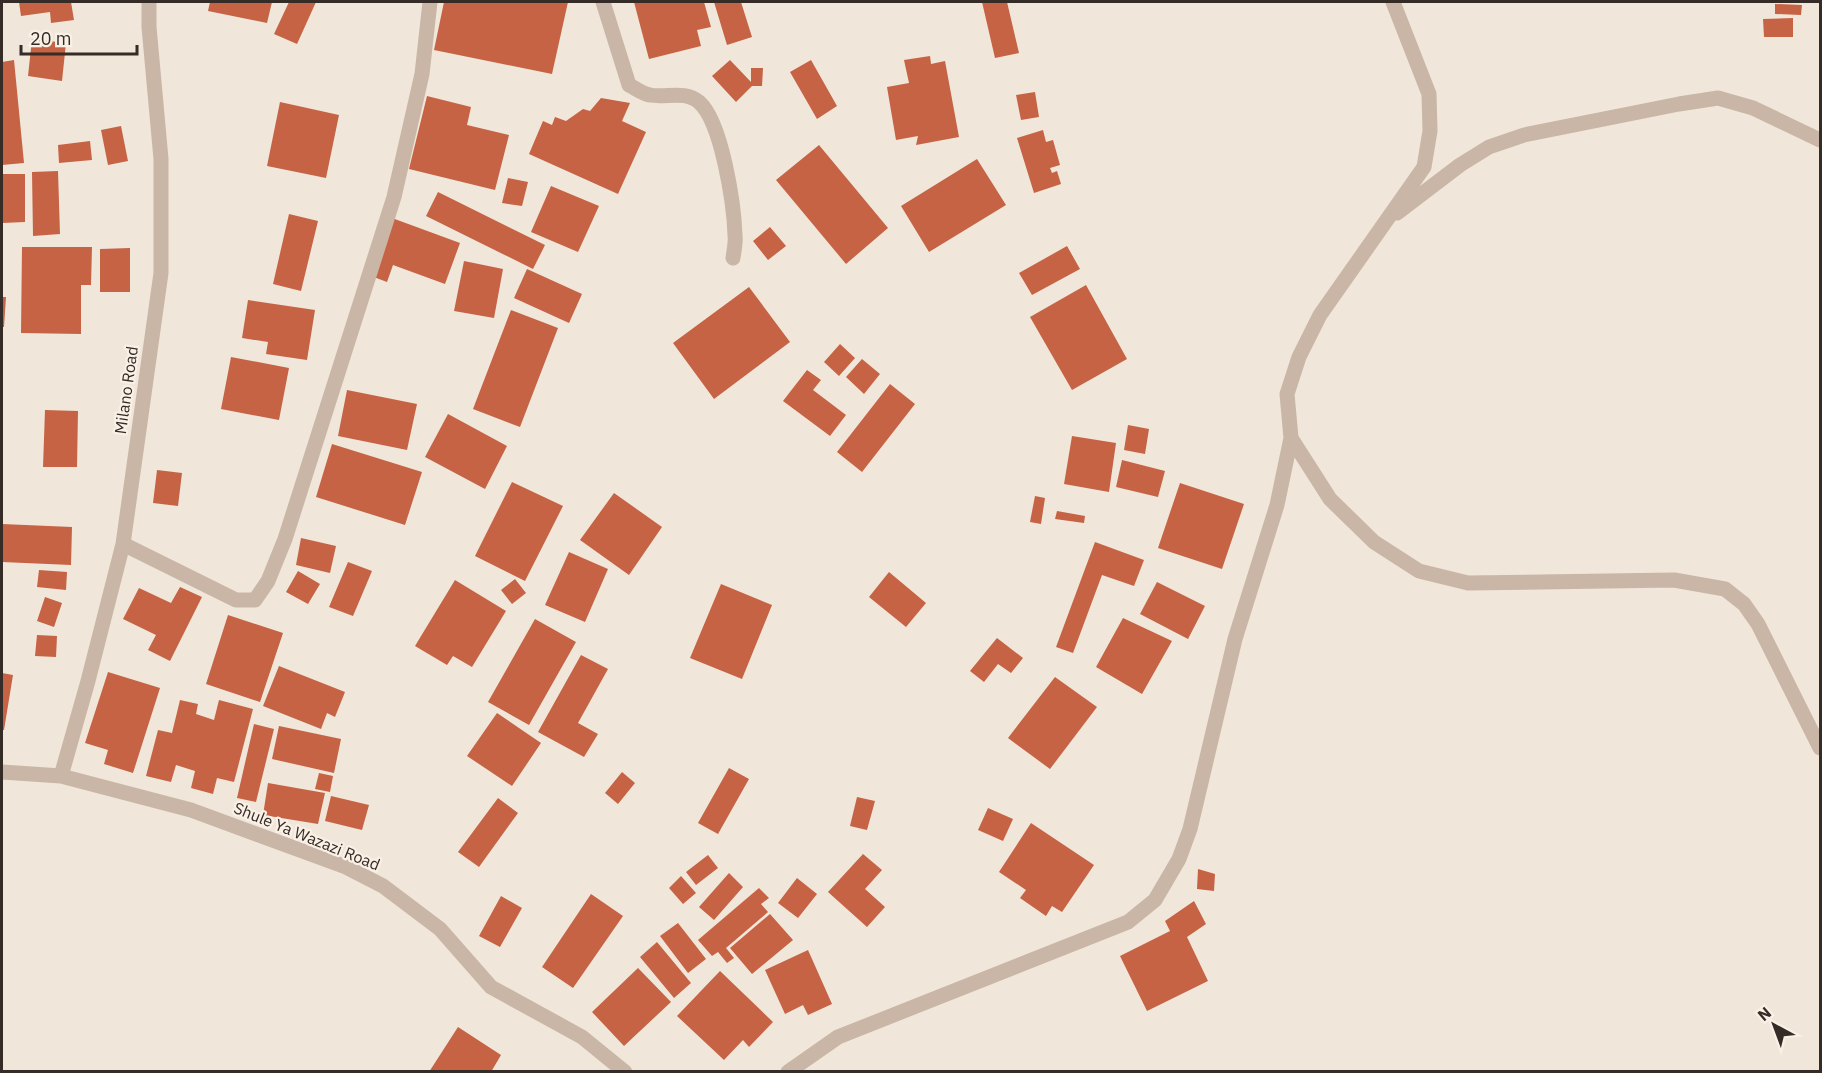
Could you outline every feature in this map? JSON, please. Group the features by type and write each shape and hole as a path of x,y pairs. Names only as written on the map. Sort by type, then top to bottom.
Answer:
{"street":[{"name":"Milano Road","path":"61,776 123,544 161,273 161,159 149,27 149,2"},
{"path":"123,544 236,600 255,600 268,581 288,527 394,197 422,74 430,2"},
{"path":"603,2 629,85 649,95 683,95 699,102 712,121 719,138 728,178 736,236 733,258"},
{"path":"788,1071 838,1037 1128,922 1155,900 1179,859 1190,830 1235,639 1277,505 1291,438 1287,394 1299,357 1320,315 1424,167 1430,131 1429,94 1393,2"},
{"path":"1388,221 1460,165 1489,147 1524,135 1679,104 1718,98 1753,108 1821,140"},
{"path":"1291,438 1330,499 1374,542 1419,572 1468,583 1674,580 1725,589 1743,604 1758,624 1821,748"},
{"name":"Shule Ya Wazazi Road","path":"2,772 61,776 191,810 346,867 383,886 440,929 491,987 582,1037 625,1071"}],"building":[{"path":"19,2 71,2 74,20 51,23 50,12 21,16"},
{"path":"210,2 272,2 267,23 208,11"},
{"path":"289,2 316,2 297,44 274,34"},
{"path":"444,2 568,2 552,74 434,50"},
{"path":"634,2 704,2 711,27 697,30 701,46 649,59"},
{"path":"714,2 741,2 752,37 727,45"},
{"path":"982,2 1007,2 1019,53 995,58"},
{"path":"1775,4 1802,5 1801,15 1775,14"},
{"path":"1793,18 1793,37 1764,37 1763,19"},
{"path":"32,39 66,43 62,81 28,76"},
{"path":"930,56 931,64 945,61 959,137 916,145 918,136 896,140 887,87 909,83 904,60"},
{"path":"14,60 24,163 2,165 2,62"},
{"path":"730,60 751,82 751,68 763,68 762,86 752,86 736,102 712,76"},
{"path":"811,60 837,106 817,119 790,72"},
{"path":"1035,92 1039,117 1021,120 1016,95"},
{"path":"427,96 471,107 467,125 509,135 495,190 409,169"},
{"path":"601,98 630,103 622,121 646,132 618,194 529,154 543,121 552,125 555,117 566,121 583,109 590,111"},
{"path":"280,102 339,115 326,178 267,166"},
{"path":"121,126 128,161 108,165 101,130"},
{"path":"1043,130 1046,142 1053,140 1060,165 1050,168 1052,173 1057,171 1061,184 1034,193 1017,138"},
{"path":"90,141 92,160 59,163 58,145"},
{"path":"819,145 888,228 846,264 776,180"},
{"path":"977,159 1006,205 929,252 901,206"},
{"path":"58,171 60,234 33,236 32,172"},
{"path":"2,174 25,174 25,222 2,223"},
{"path":"508,178 528,182 522,206 502,203"},
{"path":"551,186 599,206 578,252 531,232"},
{"path":"438,192 545,245 533,269 426,216"},
{"path":"289,214 318,221 301,291 273,284"},
{"path":"392,218 460,243 445,284 393,265 387,282 371,276"},
{"path":"770,227 786,246 768,260 753,241"},
{"path":"1067,246 1080,269 1032,295 1019,273"},
{"path":"22,247 92,247 91,285 81,285 81,334 21,333"},
{"path":"130,248 130,292 100,292 100,249"},
{"path":"464,261 503,269 494,318 454,311"},
{"path":"527,269 582,294 569,323 514,298"},
{"path":"1086,285 1127,359 1072,390 1030,317"},
{"path":"749,287 790,342 714,399 673,343"},
{"path":"2,297 6,297 4,327 2,327"},
{"path":"248,300 315,310 307,360 266,354 268,342 242,338"},
{"path":"511,310 558,328 520,427 473,409"},
{"path":"840,344 855,358 839,376 824,362"},
{"path":"231,357 289,368 279,420 221,409"},
{"path":"862,359 880,374 864,394 846,377"},
{"path":"807,370 821,380 813,390 846,415 830,436 783,401"},
{"path":"890,384 915,404 862,472 837,452"},
{"path":"347,390 417,404 407,450 338,436"},
{"path":"45,410 78,411 77,467 43,467"},
{"path":"448,414 507,446 485,489 425,457"},
{"path":"1128,425 1149,429 1145,454 1124,450"},
{"path":"1072,436 1116,443 1109,492 1064,484"},
{"path":"332,444 422,472 405,525 316,497"},
{"path":"1122,460 1165,471 1158,497 1116,487"},
{"path":"157,470 182,473 178,506 153,503"},
{"path":"512,482 563,506 525,581 475,556"},
{"path":"1180,483 1244,504 1222,569 1158,548"},
{"path":"614,493 662,527 629,575 580,540"},
{"path":"1035,496 1045,498 1041,524 1030,522"},
{"path":"1057,511 1085,516 1084,523 1055,519"},
{"path":"2,524 72,527 71,565 2,562"},
{"path":"301,538 336,546 330,573 296,565"},
{"path":"1095,542 1144,560 1134,586 1102,575 1073,653 1056,647"},
{"path":"569,552 608,569 585,622 545,605"},
{"path":"348,562 372,571 353,616 329,607"},
{"path":"39,570 67,572 66,590 37,587"},
{"path":"298,571 320,584 308,604 286,592"},
{"path":"889,572 926,603 906,627 869,597"},
{"path":"515,579 526,593 512,604 501,590"},
{"path":"455,580 506,611 472,667 453,656 447,665 415,646"},
{"path":"1157,582 1205,606 1188,639 1140,614"},
{"path":"721,584 772,605 742,679 690,658"},
{"path":"180,587 202,597 170,661 148,650 156,635 123,619 139,588 171,603"},
{"path":"45,597 62,603 54,627 37,621"},
{"path":"228,615 283,633 260,702 206,684"},
{"path":"1123,618 1172,641 1142,694 1096,667"},
{"path":"535,619 576,642 529,725 488,702"},
{"path":"37,635 57,636 56,657 35,656"},
{"path":"997,638 1023,658 1011,673 998,664 984,682 970,671"},
{"path":"581,655 608,669 578,723 598,734 584,757 538,732"},
{"path":"279,666 345,692 335,717 327,713 321,729 263,706"},
{"path":"108,672 160,688 133,773 104,764 108,750 85,743"},
{"path":"2,673 13,675 4,730 2,730"},
{"path":"1055,677 1097,707 1050,769 1008,738"},
{"path":"180,700 198,704 196,714 214,720 219,700 253,709 234,782 217,778 213,794 191,788 195,771 176,765 171,782 146,776 158,730 172,733"},
{"path":"497,713 541,743 512,786 467,756"},
{"path":"254,724 274,729 256,802 237,798"},
{"path":"279,726 341,739 334,773 272,759"},
{"path":"729,768 749,779 718,834 698,823"},
{"path":"622,772 635,783 618,804 605,793"},
{"path":"319,773 333,776 330,792 315,789"},
{"path":"268,783 325,793 318,824 263,815"},
{"path":"331,796 369,805 362,830 325,821"},
{"path":"857,797 875,801 867,830 850,826"},
{"path":"498,798 518,813 479,867 458,852"},
{"path":"988,808 1013,819 1003,841 978,830"},
{"path":"1031,823 1094,865 1062,912 1052,906 1046,916 1020,898 1026,890 999,872"},
{"path":"863,854 882,870 865,889 885,907 867,927 828,892"},
{"path":"708,855 718,868 696,885 686,872"},
{"path":"1198,869 1215,874 1214,891 1197,889"},
{"path":"729,873 743,887 714,920 699,907"},
{"path":"681,876 696,893 683,904 669,888"},
{"path":"797,878 817,894 798,918 778,903"},
{"path":"759,888 769,898 761,904 768,912 726,948 734,958 727,963 718,952 712,956 698,940"},
{"path":"591,894 623,916 573,988 542,967"},
{"path":"501,896 522,908 500,947 479,936"},
{"path":"1194,901 1206,924 1187,937 1208,981 1147,1011 1120,956 1170,931 1165,921"},
{"path":"770,914 793,940 752,974 730,948"},
{"path":"678,923 706,959 688,973 660,936"},
{"path":"657,942 691,983 674,998 640,957"},
{"path":"808,950 832,1004 808,1015 803,1005 785,1014 765,970"},
{"path":"638,968 671,1002 624,1046 592,1012"},
{"path":"720,971 773,1022 749,1047 743,1040 724,1060 677,1016"},
{"path":"458,1027 501,1055 491,1072 429,1072"}]}
